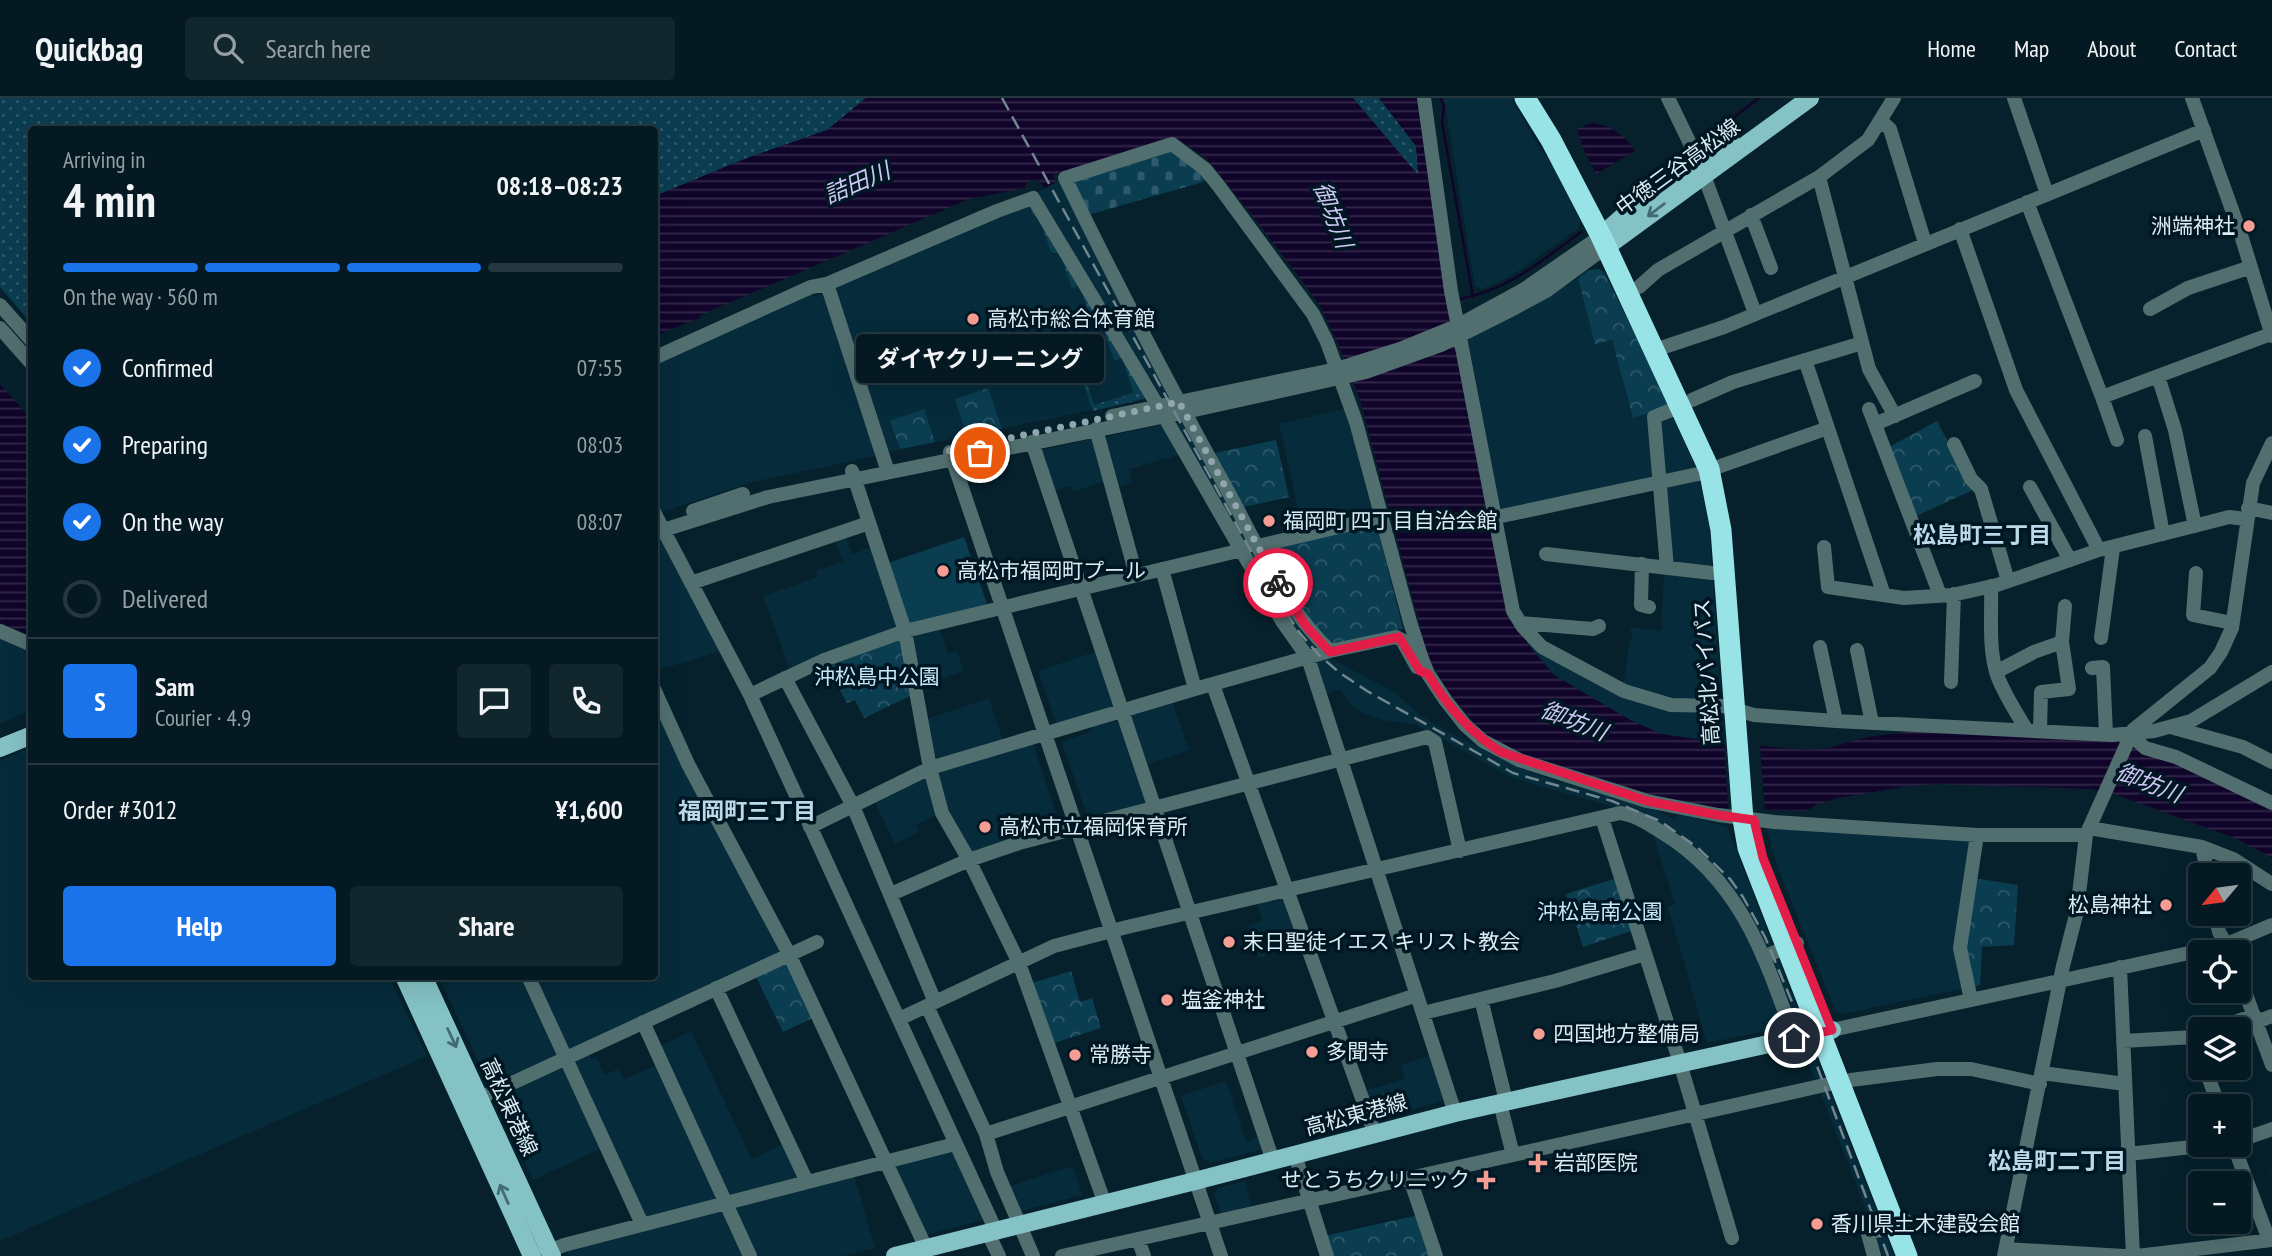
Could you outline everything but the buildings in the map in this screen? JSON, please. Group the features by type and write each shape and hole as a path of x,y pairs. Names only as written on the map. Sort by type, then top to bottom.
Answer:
{"highway":[{"name":"高松北バイパス","path":"1525,98 1639,287 1661,348"},
{"name":"高松北バイパス","path":"1541,98 1563,135 1715,467 1730,508 1750,855 1791,945 1900,1222 1918,1256"},
{"name":"高松北バイパス","path":"1900,1222 1907,1256"}],"main road":[{"name":"中徳三谷高松線","path":"1608,238 1697,159 1791,98"},
{"name":"中徳三谷高松線","path":"1697,159 1810,98"},
{"path":"0,737 28,725"},
{"path":"0,748 28,736"},
{"name":"高松東港線","path":"406,980 532,1256"},
{"name":"高松東港線","path":"426,980 480,1098 546,1254"},
{"name":"高松東港線","path":"895,1256 1455,1113 1825,1031"}],"street":[{"path":"1424,98 1451,291 1497,517 1513,611 1542,647 1623,691 1671,705 1836,721 2106,734 2128,738 2145,748 2176,757 2272,803"},
{"path":"1668,98 1697,159 1755,313"},
{"path":"1639,287 1658,270 1819,177 1868,140 1894,98"},
{"path":"2014,98 2047,194"},
{"path":"2102,397 2271,328 2192,98"},
{"path":"1881,121 1890,129 1925,243"},
{"path":"1661,348 1724,327 2204,130"},
{"path":"1330,652 1296,611 1258,546 1181,407 1065,178 1172,144 1205,169 1313,314 1342,373 1410,622 1428,674 1465,725 1501,752 1647,801 1748,815 1977,835 2087,831 2202,847 2233,859 2272,884"},
{"path":"1819,177 1869,369 1895,416"},
{"path":"658,356 811,287 827,284 1032,198 1161,411 1282,621 1308,658 1455,1113"},
{"path":"2027,202 2117,440"},
{"path":"1751,215 1766,264"},
{"path":"1960,229 2016,390 2106,549 2101,638"},
{"path":"658,525 765,487 853,474 951,455 1342,373 1458,327 1608,238"},
{"path":"2150,309 2188,288 2251,267"},
{"path":"827,284 887,467"},
{"path":"0,305 28,336"},
{"path":"0,328 28,360"},
{"path":"1667,568 1654,416 1733,382 1862,343"},
{"path":"1805,360 1884,595"},
{"path":"2158,376 2175,430 2195,526"},
{"path":"1875,424 1975,381"},
{"path":"1869,409 1947,595 1951,682"},
{"path":"951,455 1096,429 1161,411"},
{"path":"1497,517 1661,482 1715,467 1828,428"},
{"path":"1096,429 1136,575"},
{"path":"2145,436 2163,534"},
{"path":"1032,442 1273,1161"},
{"path":"2124,1256 2005,1253 2060,981 2077,911 2087,831 2128,738 2148,716 2210,668 2221,652 2232,623 2253,484 2272,443"},
{"path":"1954,444 1971,479 1981,489 2008,581"},
{"path":"951,455 1221,1256"},
{"path":"853,474 905,631 930,768 942,813 970,860 1019,963 1105,1204"},
{"path":"2030,487 2070,560"},
{"path":"1824,547 1828,587 1904,598 1947,595 1991,586 2106,549 2229,517 2272,513"},
{"path":"1258,546 1381,517"},
{"path":"691,583 869,523"},
{"path":"658,527 750,695 955,1144 992,1232 999,1256"},
{"path":"750,695 824,660 905,631 1241,550"},
{"path":"1546,554 1712,573"},
{"path":"1642,564 1641,605 1649,607"},
{"path":"1162,569 1195,689"},
{"path":"2196,573 2193,615 2232,623"},
{"path":"1991,586 1992,647 1996,672 2003,689 2033,730"},
{"path":"2033,730 2041,692 2069,689 2062,642 2066,606"},
{"path":"1521,623 1593,629 1599,626"},
{"path":"0,631 28,643"},
{"path":"810,827 930,768 1044,732 1330,652 1399,637 1420,671 1428,674"},
{"path":"1996,672 2034,652 2062,642"},
{"path":"1821,647 1836,721"},
{"path":"1857,650 1872,723"},
{"path":"2092,668 2103,667 2106,734"},
{"path":"2128,738 2191,721 2271,676"},
{"path":"785,678 853,806 891,894 931,1004 986,1134 997,1172 1033,1256"},
{"path":"1213,685 1375,1134"},
{"path":"658,698 688,764 789,954 926,1248"},
{"path":"2173,727 2243,747 2272,762"},
{"path":"891,894 970,860 1076,828 1427,737 1433,739 1460,851"},
{"path":"899,1019 1054,946 1624,814 1641,820 1695,856 1719,879 1737,904 1763,957 1794,1038"},
{"path":"1602,818 1732,1238"},
{"path":"1971,1000 1960,948 1977,835"},
{"path":"2202,847 2205,863"},
{"path":"2244,940 2272,925"},
{"path":"480,1098 817,942"},
{"path":"1763,957 1791,945"},
{"path":"1423,1013 1555,981 1646,954"},
{"path":"1825,1031 2120,967 2188,955"},
{"path":"2120,967 2135,1256 2270,1240 2238,1157"},
{"path":"530,980 642,1224"},
{"path":"716,988 807,1182"},
{"path":"986,1134 1417,995"},
{"path":"1481,999 1513,1155"},
{"path":"2249,1003 2272,1065"},
{"path":"2251,1020 2272,1016"},
{"path":"643,1022 750,1256"},
{"path":"2123,1041 2188,1037"},
{"path":"1062,1256 1844,1081 1937,1069 1971,1069 2041,1078 2125,1084"},
{"path":"2251,1136 2272,1129"},
{"path":"546,1254 642,1224 955,1144"},
{"path":"2128,1154 2188,1147"},
{"path":"1295,1155 1327,1256"},
{"path":"1410,1179 1436,1256"},
{"path":"1874,1256 1868,1234 1900,1222"},
{"path":"1138,1239 1144,1256"}],"shaded area":[{"path":"1444,98 1511,98 1541,150 1551,162 1580,220 1579,228 1510,277 1482,289 1475,286"},
{"path":"1061,180 1160,370 1327,657 1393,691 1420,715 1450,733 1537,775 1654,809 1675,820 1679,813 1727,827 1894,1256 1879,1256 1863,1202 1760,939 1748,915 1642,817 1512,778 1415,724 1382,720 1364,713 1350,704 1340,689 1324,694 1161,396 1149,376 1146,377 1038,192"},
{"name":"高松市総合体育館","path":"1034,205 1144,399 889,452 835,292 837,286 992,219"},
{"path":"1578,278 1595,343 1612,340 1633,418 1651,413 1658,479 1500,511 1468,339 1512,318"},
{"path":"825,292 876,456 752,482 662,512 658,502 658,362 812,294 814,297"},
{"path":"1346,408 1374,514 1309,530 1302,527 1279,424"},
{"path":"1673,411 1697,471 1662,479 1656,417"},
{"path":"1166,424 1183,454 1129,469 1132,483 1118,487 1105,437"},
{"path":"1095,438 1107,480 1073,492 1070,486 1053,491 1039,451"},
{"path":"1699,478 1709,524 1712,571 1669,566 1663,485"},
{"path":"845,535 852,554 872,547 899,624 897,629 790,670 763,596 818,577 816,571 843,562 835,539"},
{"path":"664,539 722,651 658,670 658,541"},
{"path":"1664,571 1713,576 1721,704 1671,703 1623,688 1630,639 1633,638 1629,627 1661,631"},
{"path":"939,626 948,654 957,651 964,671 918,687 913,633"},
{"path":"1522,633 1620,693 1722,709 1724,742 1662,734 1632,721 1554,675 1530,647"},
{"path":"0,637 28,649 28,711 0,724"},
{"path":"1097,651 1116,704 1114,708 1057,725 1038,671"},
{"path":"989,698 1003,741 937,761 932,759 924,720"},
{"path":"1172,701 1189,750 1146,765 1130,717 1133,712"},
{"path":"658,703 782,949 780,954 572,1051 566,1049 534,980 658,980"},
{"path":"1121,719 1149,802 1089,821 1062,742 1093,731 1091,724"},
{"path":"1032,741 1061,828 971,856 945,814 934,771"},
{"path":"28,748 28,980 390,980 427,1056 0,1241 0,761"},
{"path":"928,774 939,814 916,825 919,832 895,844 874,800"},
{"path":"1766,827 1970,840 1966,988 1842,1014 1835,1010 1779,871"},
{"path":"1652,832 1692,860 1740,918 1786,1027 1707,1043 1668,907 1675,904"},
{"path":"1283,896 1302,942 1259,958 1248,926 1262,921 1256,902"},
{"path":"440,980 523,980 558,1053 556,1057 491,1088"},
{"path":"691,1031 752,1159 785,1143 801,1176 798,1181 728,1196 659,1047"},
{"path":"588,1053 591,1059 596,1057 605,1075 618,1069 624,1080 658,1064 717,1201 648,1220 643,1217 574,1059"},
{"path":"1432,1055 1447,1100 1374,1120 1365,1091 1405,1079 1401,1065"},
{"path":"560,1066 565,1068 602,1148 533,1180 495,1096"},
{"path":"1226,1081 1246,1141 1262,1136 1266,1148 1210,1163 1202,1158 1181,1096"},
{"path":"952,1149 986,1219 926,1235 895,1168 897,1163"},
{"path":"1073,1166 1082,1195 1021,1211 1009,1186"},
{"path":"854,1175 875,1248 842,1256 756,1256 734,1209 736,1205"},
{"path":"1245,1181 1252,1210 1222,1217 1214,1193 1218,1188"},
{"path":"719,1210 725,1212 746,1256 569,1256 566,1249"}],"green space":[{"path":"0,98 866,98 827,130 747,158 658,195 658,126 28,126 28,320 0,287"},
{"path":"1353,98 1379,98 1416,146 1419,176"},
{"path":"1175,149 1208,177 1203,182 1088,215 1073,180"},
{"path":"1029,205 1037,208 1146,395 1144,399 1093,411 1076,362 1055,367 1054,365 1078,357 1094,405 1134,393 1122,358 1114,360 1101,323 1091,323 1080,286 1072,288 1060,254 1051,252 1039,218 1033,215"},
{"path":"1599,269 1605,274 1671,407 1633,418 1612,340 1595,344 1578,278 1589,270"},
{"path":"988,388 1002,429 967,436 955,399"},
{"path":"924,409 935,442 900,449 890,421"},
{"path":"1937,421 1973,490 1914,517 1887,448"},
{"path":"1276,440 1289,497 1240,508 1211,454"},
{"path":"1376,523 1403,629 1330,647 1308,624 1264,550"},
{"path":"964,537 988,607 913,625 906,622 888,563"},
{"name":"沖松島中公園","path":"902,635 912,695 864,718 855,700 847,703 825,664"},
{"name":"沖松島南公園","path":"1617,878 1634,930 1583,947 1566,894"},
{"path":"1973,878 2018,885 2014,945 1982,947 1980,985 1971,987 1962,948"},
{"path":"790,963 815,1017 783,1032 755,975"},
{"path":"1071,971 1080,1002 1092,998 1101,1028 1051,1044 1029,984"},
{"path":"1419,1215 1432,1256 1331,1256 1324,1236"}],"water":[{"path":"866,98 1353,98 1418,175 1416,146 1379,98 1419,98 1511,614 1530,647 1554,675 1632,721 1662,734 1694,739 1806,750 1828,748 1868,737 1915,731 2109,739 2192,770 2272,808 2272,858 2237,839 2114,794 2091,789 1936,784 1838,798 1817,804 1807,811 1717,808 1655,798 1525,756 1493,740 1480,730 1447,690 1428,657 1360,400 1320,306 1207,159 1178,139 1173,138 1053,175 1056,182 1045,188 1038,180 1033,180 1025,188 969,199 699,316 700,318 658,336 658,195 747,158 827,130"},
{"path":"1591,123 1617,132 1635,151 1596,174 1577,129"},
{"path":"0,384 28,416 28,635 0,623"}],"pier":[{"path":"1724,741 1760,744 1765,812 1728,809"}],"waterway":[{"path":"1440,98 1444,106 1442,122 1473,297"},
{"path":"1698,145 1759,98"},
{"path":"1633,191 1687,153"},
{"path":"1459,299 1509,282 1581,232"}],"railway":[{"path":"1002,98 1275,595 1299,632 1319,655 1367,691 1513,773 1612,801 1660,821 1698,848 1730,879 1765,937 1802,1026 1888,1256"}],"way so far":[{"path":"980,453 952,459 949,451 1179,402 1278,583"}],"place":[{"name":"洲端神社","path":"2249,226"},
{"name":"高松市総合体育館","path":"973,319"},
{"name":"ダイヤクリーニング","path":"980,453"},
{"name":"福岡町 四丁目自治会館","path":"1269,521"},
{"name":"高松市福岡町プール","path":"943,571"},
{"name":"高松市立福岡保育所","path":"985,827"},
{"name":"松島神社","path":"2166,905"},
{"name":"末日聖徒イエス キリスト教会","path":"1229,942"},
{"name":"塩釜神社","path":"1167,1000"},
{"name":"四国地方整備局","path":"1539,1034"},
{"name":"多聞寺","path":"1312,1052"},
{"name":"常勝寺","path":"1075,1055"},
{"name":"岩部医院","path":"1538,1163"},
{"name":"せとうちクリニック","path":"1486,1180"},
{"name":"香川県土木建設会館","path":"1817,1224"}],"district":[{"name":"松島町三丁目","path":"1982,535"},
{"name":"福岡町三丁目","path":"747,811"},
{"name":"松島町二丁目","path":"2057,1161"}],"route":[{"path":"1278,583 1306,626 1330,652 1393,637 1402,639 1420,671 1428,674 1465,725 1501,752 1647,801 1754,820 1763,858 1832,1030 1794,1038"}],"water label":[{"name":"詰田川","path":"857,183"},
{"name":"御坊川","path":"1333,215"},
{"name":"御坊川","path":"1574,721"},
{"name":"御坊川","path":"2149,783"}]}
